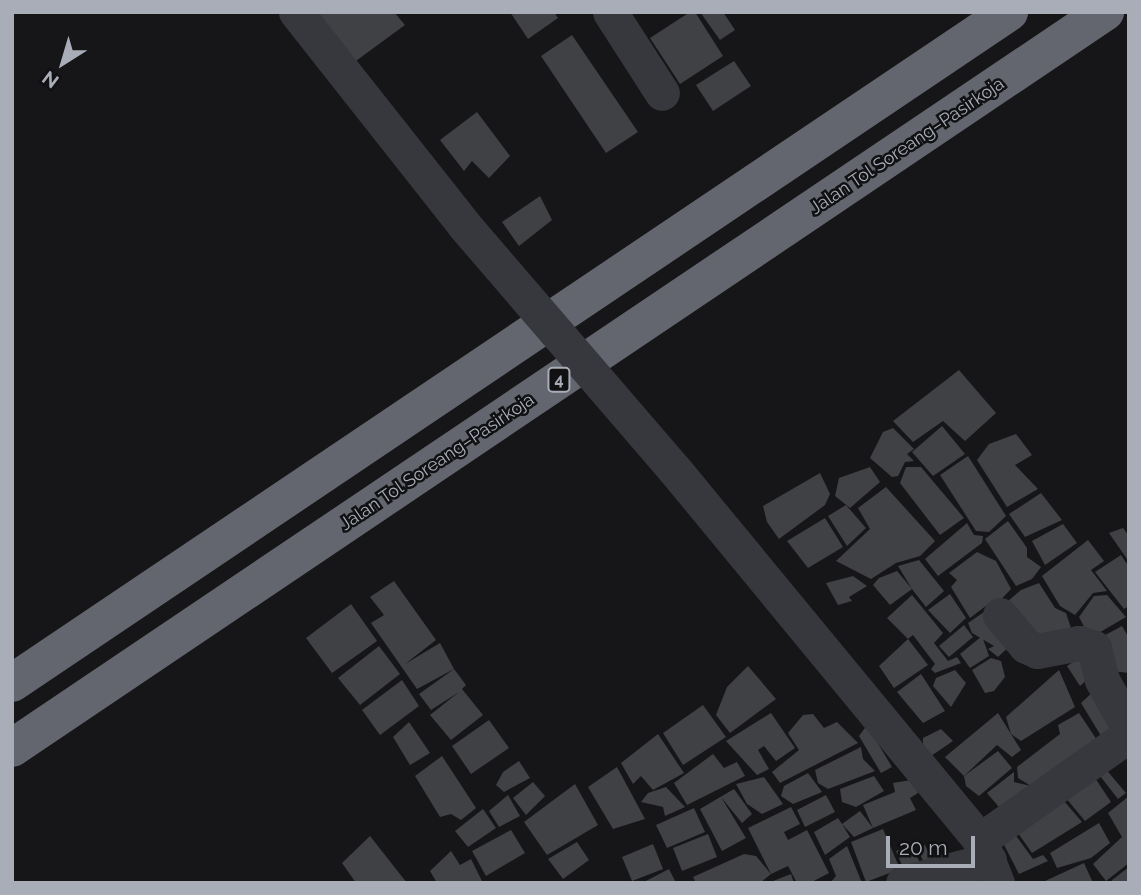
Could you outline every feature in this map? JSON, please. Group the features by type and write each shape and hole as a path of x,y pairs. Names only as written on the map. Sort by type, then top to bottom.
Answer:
{"highway":[{"path":"12,683 1009,12"},
{"name":"Jalan Tol Soreang–Pasirkoja","path":"12,748 1105,12"}],"street":[{"path":"296,12 464,225 674,469 989,861"},
{"path":"610,12 662,93"},
{"path":"1000,615 1026,646 1037,651 1079,643 1094,648 1102,680 1129,729"},
{"path":"903,883 989,861 1129,735"}],"building":[{"path":"308,12 394,12 405,25 349,66"},
{"path":"510,12 554,12 558,18 528,39"},
{"path":"690,12 695,12 723,56 680,84 650,38"},
{"path":"700,12 723,12 735,30 720,40"},
{"path":"572,35 638,132 606,153 541,56"},
{"path":"734,61 751,86 713,111 696,85"},
{"path":"477,112 510,156 489,178 472,161 464,171 440,140"},
{"path":"540,196 552,220 519,246 502,222"},
{"path":"959,370 996,413 965,441 943,421 913,442 893,421"},
{"path":"942,426 965,454 933,476 912,452"},
{"path":"893,428 914,449 907,454 914,461 905,462 898,476 892,477 870,458 883,432"},
{"path":"1016,434 1032,455 1015,465 1038,489 1007,507 977,460 989,444"},
{"path":"968,456 1006,516 989,532 976,531 940,475"},
{"path":"870,467 880,482 850,508 835,496 839,478"},
{"path":"906,467 921,467 964,518 940,535 900,483"},
{"path":"820,473 830,494 825,505 779,539 767,522 763,506"},
{"path":"886,487 935,541 920,556 896,563 871,579 836,561 870,529 858,508"},
{"path":"1041,493 1062,520 1025,537 1009,514"},
{"path":"846,505 866,528 847,546 828,516"},
{"path":"825,518 843,547 808,568 787,541"},
{"path":"1008,521 1027,548 1027,557 1041,567 1032,579 1016,586 985,539"},
{"path":"967,523 974,535 983,536 982,543 938,576 925,559"},
{"path":"1063,524 1077,543 1045,565 1032,541"},
{"path":"1123,528 1129,536 1129,562 1109,533"},
{"path":"1088,540 1104,561 1091,570 1107,591 1093,593 1075,615 1060,606 1042,576"},
{"path":"977,552 996,561 1011,589 992,609 987,605 970,618 951,587 957,580 949,573"},
{"path":"1121,555 1129,567 1129,606 1124,609 1095,572"},
{"path":"919,560 944,591 926,607 898,566"},
{"path":"897,571 912,589 890,605 873,585 879,578"},
{"path":"853,576 867,586 849,597 852,601 838,605 826,583"},
{"path":"394,581 436,640 405,664 440,643 454,669 417,689 371,623 384,615 370,597"},
{"path":"1039,583 1055,608 1066,613 1072,631 1048,641 1000,608 1021,590"},
{"path":"950,594 966,618 950,633 928,610"},
{"path":"912,595 943,633 934,643 948,661 957,657 961,663 935,673 931,669 935,664 913,635 908,639 887,618"},
{"path":"1107,595 1126,617 1090,638 1079,617 1094,596"},
{"path":"351,604 377,641 332,673 306,638"},
{"path":"987,610 1014,642 998,657 988,649 994,646 972,633 968,623"},
{"path":"964,625 973,637 949,657 939,646"},
{"path":"1122,626 1129,638 1129,673 1112,671 1096,640"},
{"path":"982,636 989,656 970,668 960,654"},
{"path":"908,639 928,665 894,688 879,666"},
{"path":"379,646 400,674 360,705 338,678"},
{"path":"1085,654 1095,673 1080,686 1067,666"},
{"path":"991,658 1001,661 1005,677 994,691 985,693 972,670"},
{"path":"748,666 776,699 730,733 716,715 727,687"},
{"path":"454,669 466,685 462,689 483,715 451,740 430,715 459,692 431,710 419,694"},
{"path":"955,670 966,683 951,707 933,686 936,678"},
{"path":"1059,670 1075,707 1021,741 1011,734 1006,717"},
{"path":"921,674 945,711 923,723 897,692"},
{"path":"402,680 419,706 380,735 362,710"},
{"path":"1095,690 1114,720 1106,744 1081,703"},
{"path":"703,705 726,737 683,765 663,733"},
{"path":"771,713 795,748 776,761 764,746 758,750 769,769 757,775 726,741"},
{"path":"998,713 1021,750 1012,757 997,745 964,776 945,757"},
{"path":"1079,713 1099,743 1004,813 987,793 1014,772 1014,782 1031,786 1018,778 1017,767 1060,734 1058,725"},
{"path":"813,714 824,728 837,722 858,743 780,783 772,772 799,750 788,733 803,715"},
{"path":"489,720 509,748 471,774 452,746"},
{"path":"409,722 430,753 410,765 393,737"},
{"path":"867,725 892,767 881,773 859,736"},
{"path":"941,729 953,741 931,756 923,750 923,738"},
{"path":"658,734 684,773 653,790 641,776 633,784 621,763"},
{"path":"861,747 863,759 875,771 828,789 818,783 815,770"},
{"path":"998,751 1012,768 979,796 966,786 964,776"},
{"path":"713,754 724,768 737,762 745,776 687,805 674,783"},
{"path":"442,756 476,808 461,820 451,814 440,817 415,776"},
{"path":"1098,760 1126,793 1118,799 1093,767"},
{"path":"519,761 530,778 504,792 496,785 503,772"},
{"path":"617,767 645,819 613,829 588,787"},
{"path":"1089,769 1111,802 1085,821 1060,791"},
{"path":"808,773 822,792 793,804 781,796 784,786"},
{"path":"874,776 884,791 856,807 842,802 840,789"},
{"path":"764,777 783,804 762,814 747,804 736,784"},
{"path":"911,780 918,793 910,798 916,810 873,828 863,805 895,792 893,783"},
{"path":"533,782 545,796 526,815 513,798"},
{"path":"575,784 598,825 547,855 524,822"},
{"path":"666,787 685,807 665,816 663,807 641,802 648,793"},
{"path":"734,789 752,814 742,823 721,797 746,838 722,851 700,809"},
{"path":"1058,794 1082,822 1032,853 1013,826"},
{"path":"508,795 520,816 499,827 489,811"},
{"path":"826,795 835,812 805,827 797,810"},
{"path":"1129,796 1129,863 1106,881 1093,864 1122,837 1108,813"},
{"path":"791,807 800,824 784,832 788,840 807,830 829,873 810,883 797,883 788,866 771,874 748,828"},
{"path":"694,808 705,832 667,848 656,825"},
{"path":"483,809 496,828 468,847 455,831"},
{"path":"860,811 873,828 854,837 842,824"},
{"path":"838,818 850,837 825,855 814,832"},
{"path":"1099,823 1110,843 1091,858 1057,868 1050,853"},
{"path":"883,829 900,869 866,882 851,842"},
{"path":"1011,829 1033,859 1043,855 1048,861 1019,874 1000,837"},
{"path":"511,830 525,853 486,876 472,851"},
{"path":"708,834 717,857 682,871 673,848"},
{"path":"370,836 407,883 356,883 342,863"},
{"path":"577,842 589,860 563,879 548,859"},
{"path":"653,844 663,869 632,881 622,857"},
{"path":"912,845 920,863 904,870 896,851"},
{"path":"925,845 932,860 924,864 918,848"},
{"path":"847,846 862,883 830,883 836,876 829,859"},
{"path":"451,851 460,865 471,859 483,883 437,883 430,871"},
{"path":"744,854 756,856 771,874 760,883 696,883 693,877"},
{"path":"1084,863 1093,883 1045,881"},
{"path":"1129,867 1129,883 1113,883 1112,880"},
{"path":"669,869 676,883 642,883"},
{"path":"791,874 794,883 768,883"}]}
